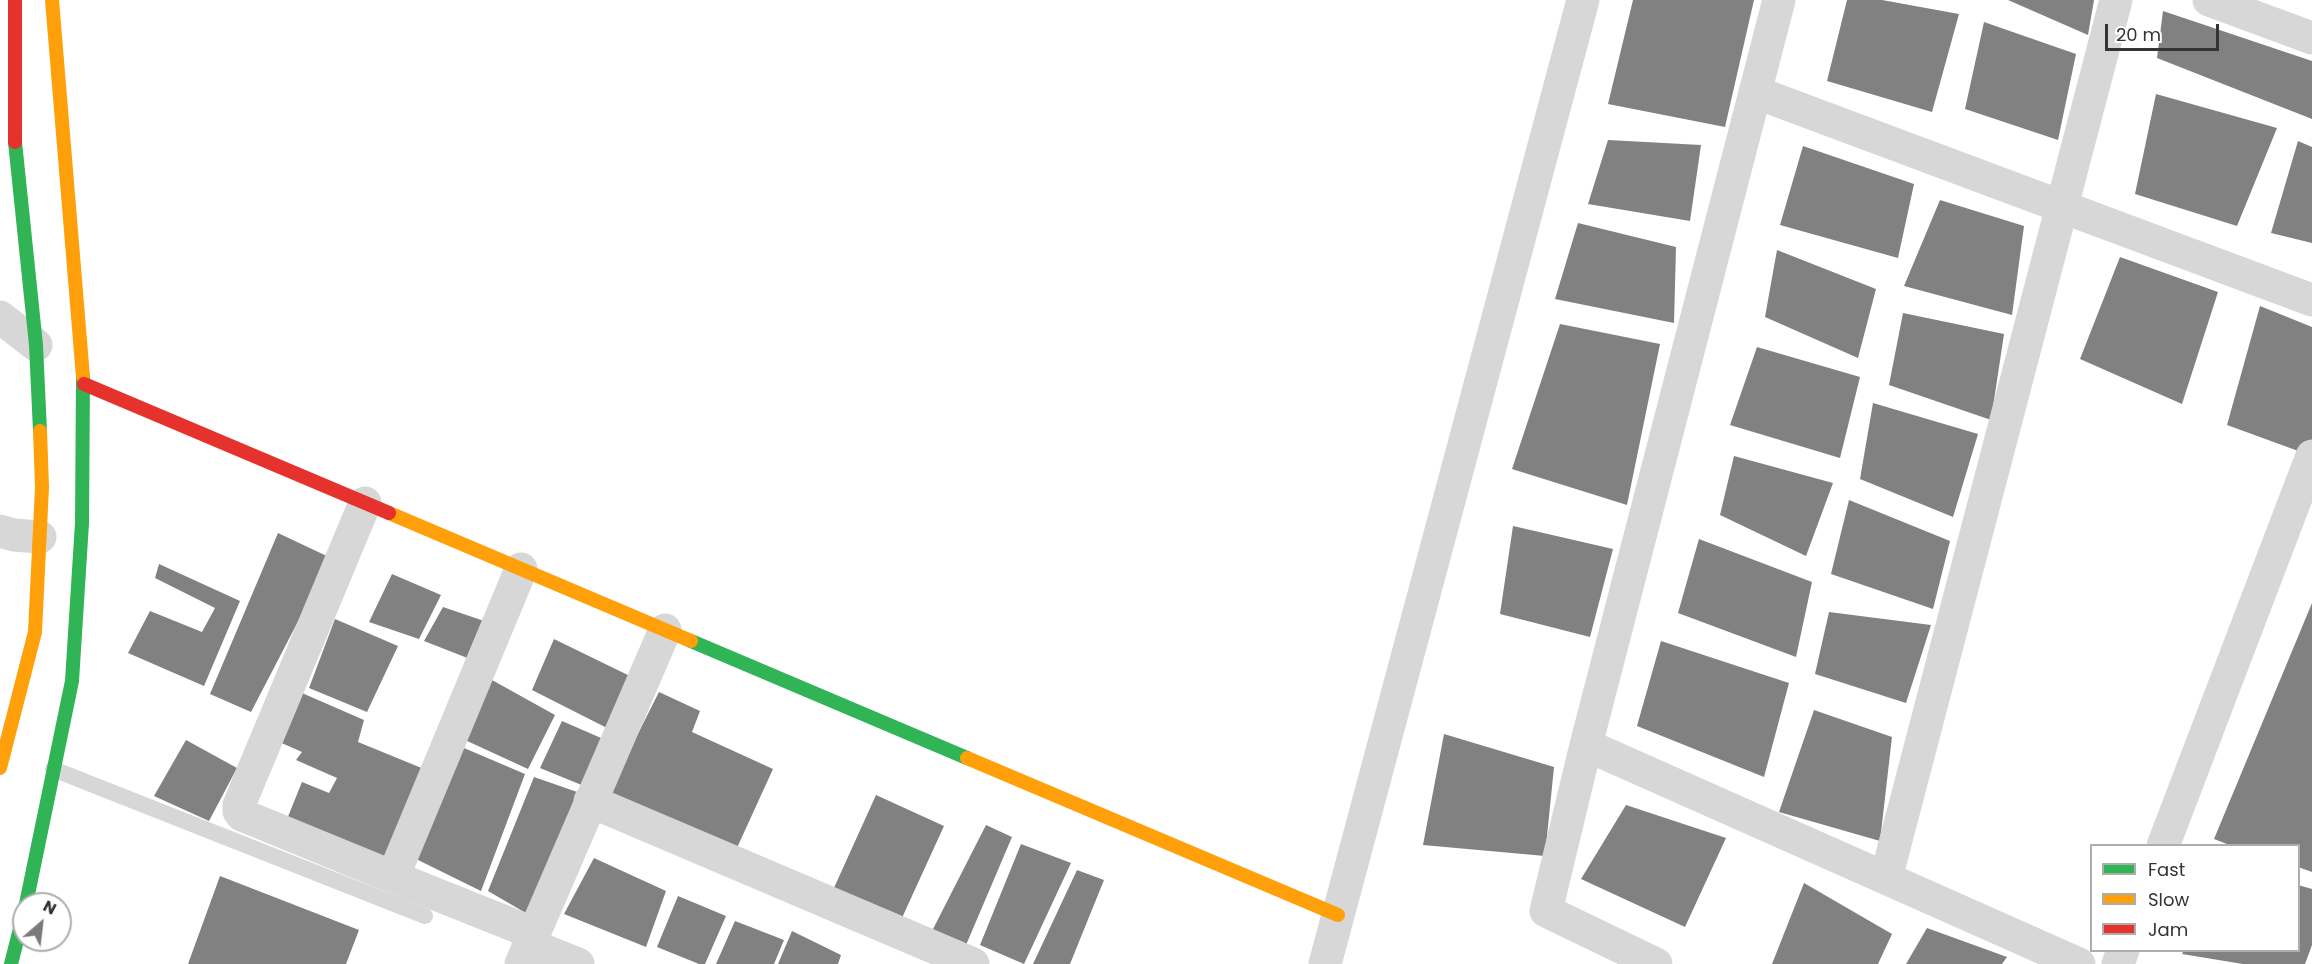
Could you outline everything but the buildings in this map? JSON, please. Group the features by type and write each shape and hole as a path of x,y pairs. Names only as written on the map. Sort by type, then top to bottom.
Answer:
{"main road":[{"path":"0,768 35,632 42,487 36,345 15,154 15,0"},
{"path":"28,892 72,681 82,523 84,384 52,0"},
{"path":"84,384 1338,915"}],"street":[{"path":"1325,964 1583,0"},
{"path":"1656,964 1546,911 1586,745 1779,0"},
{"path":"1886,878 2116,0"},
{"path":"2209,0 2312,38"},
{"path":"1755,92 2312,300"},
{"path":"0,317 36,345"},
{"path":"2164,844 2312,456"},
{"path":"365,503 248,783 239,811 242,815 393,877 527,947 578,964"},
{"path":"0,531 14,535 40,537"},
{"path":"393,877 521,569"},
{"path":"527,947 665,630"},
{"path":"1586,745 2079,964"},
{"path":"591,801 973,964"}],"lane":[{"path":"54,769 425,916"}],"traffic: fast":[{"path":"15,142 36,345 40,431"},
{"path":"28,892 72,681 82,523 83,377"},
{"path":"691,641 967,758"},
{"path":"11,964 14,952"}],"traffic: slow":[{"path":"52,0 83,377"},
{"path":"0,768 35,632 42,487 40,431"},
{"path":"389,513 691,641"},
{"path":"967,758 1338,915"}],"traffic: jam":[{"path":"15,0 15,142"},
{"path":"84,384 389,513"}]}
